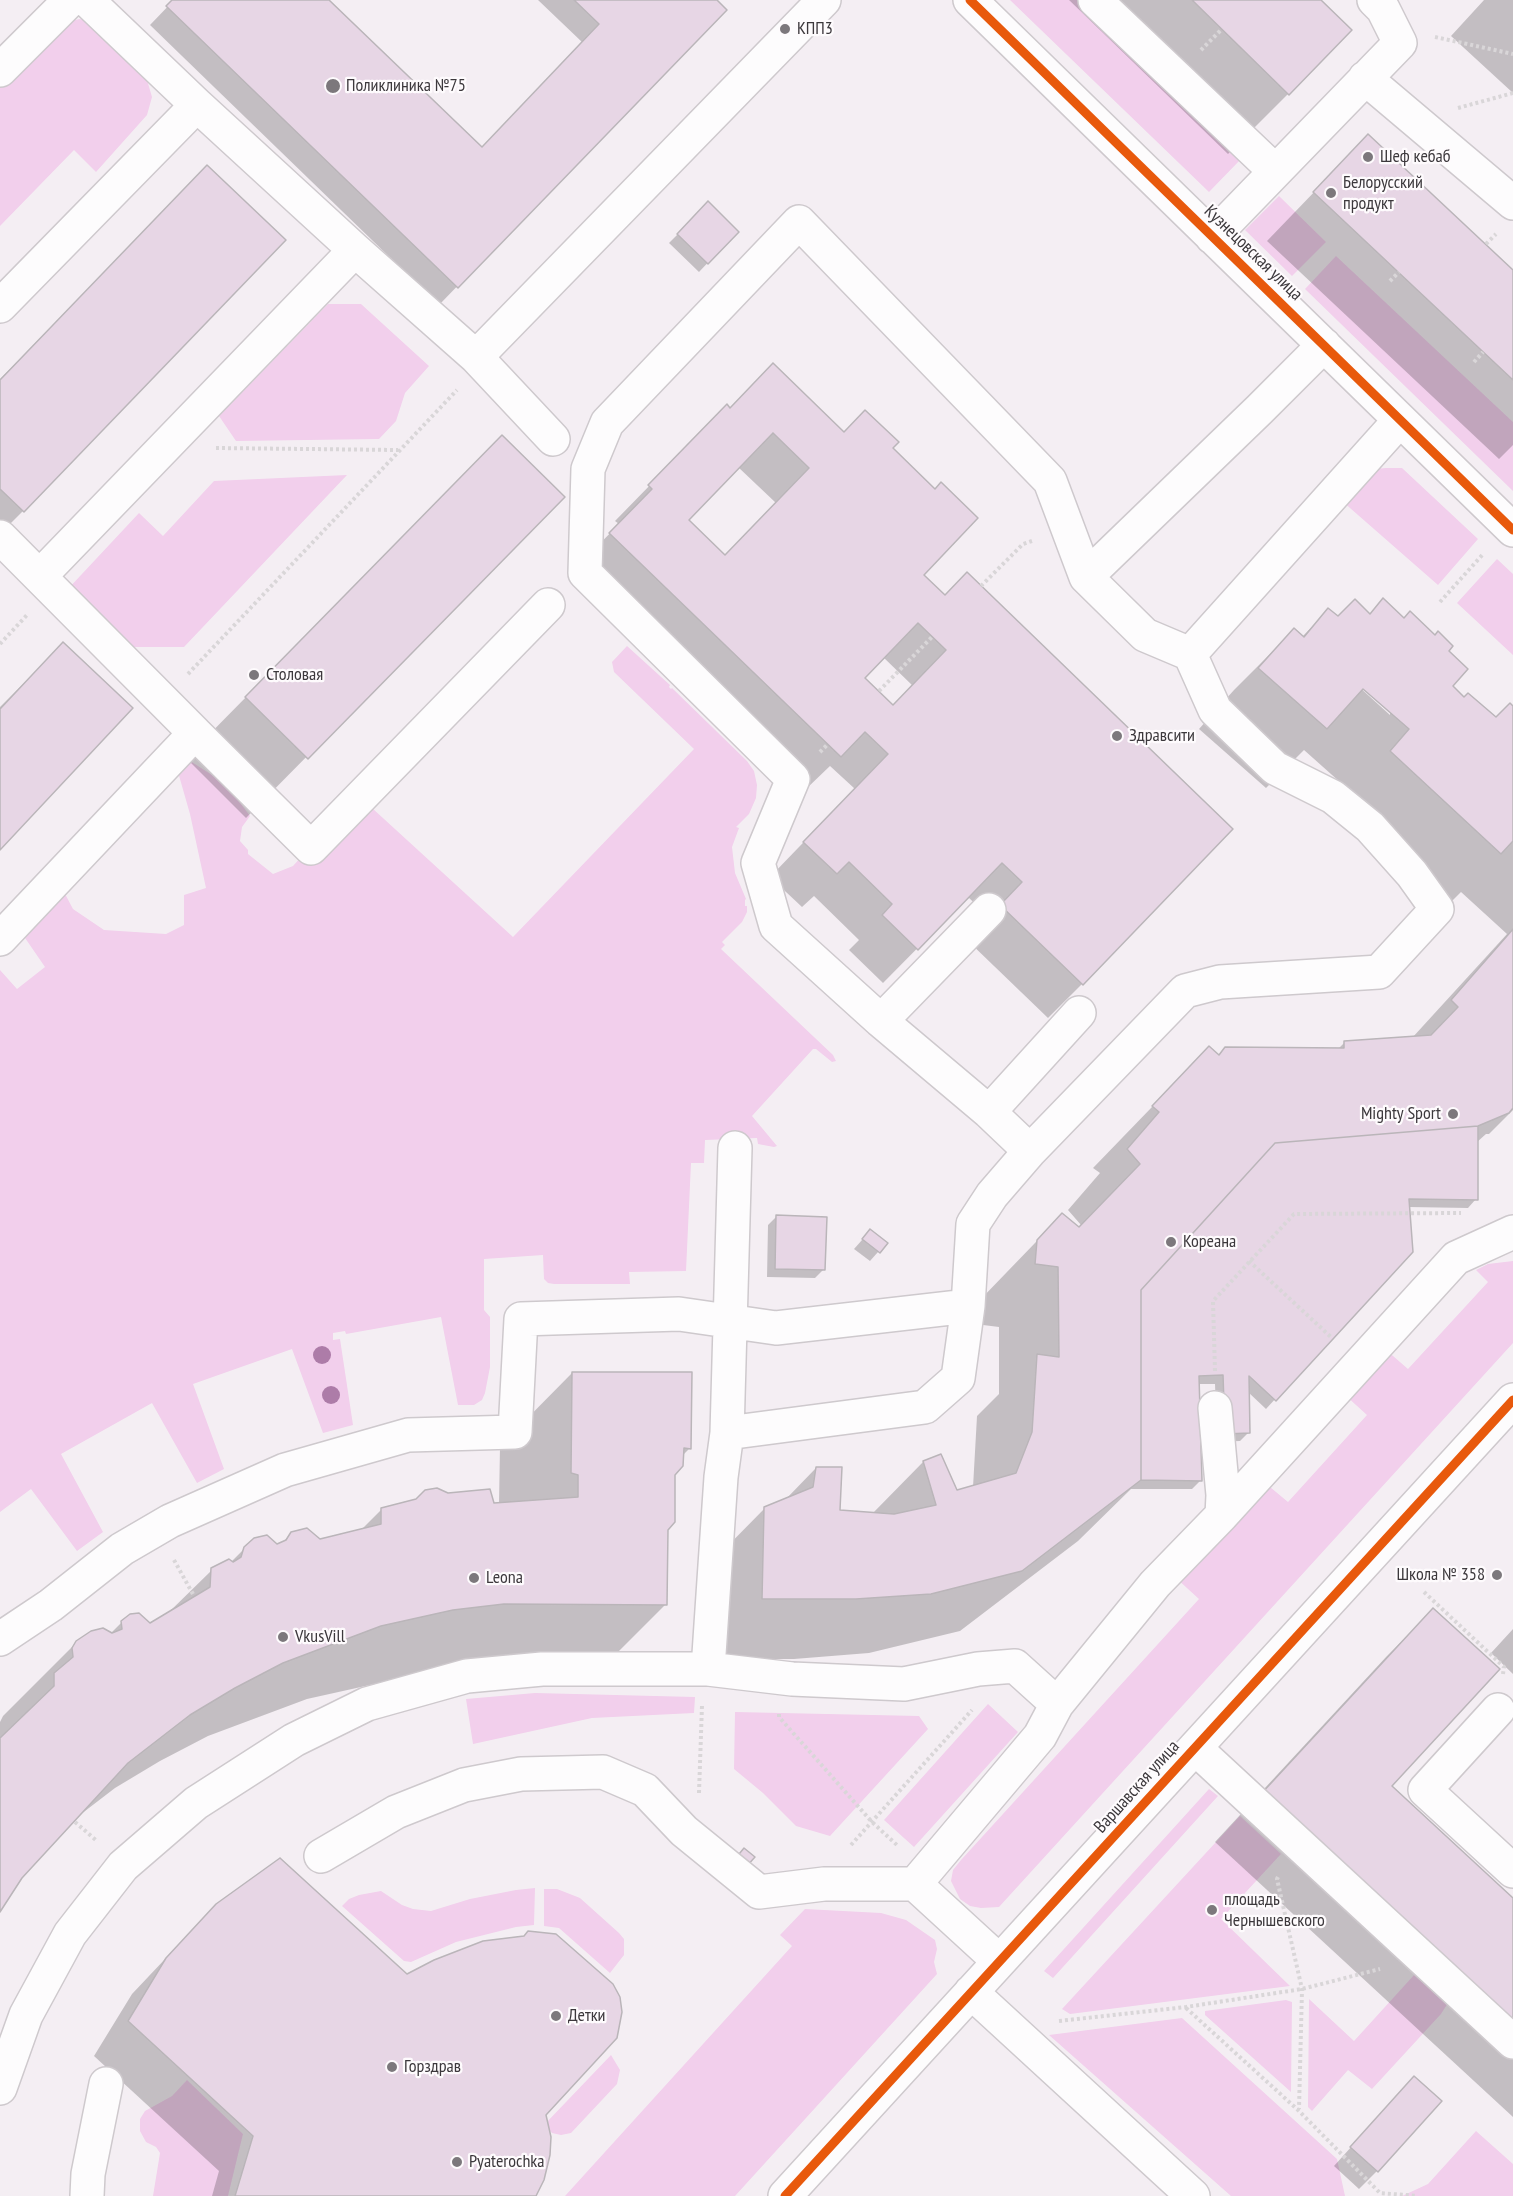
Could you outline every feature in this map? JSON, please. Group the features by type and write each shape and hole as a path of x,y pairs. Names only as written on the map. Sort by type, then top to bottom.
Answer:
{"street":[{"path":"0,70 70,0"},
{"path":"87,0 354,250 479,361 553,439"},
{"path":"479,361 824,0"},
{"name":"Кузнецовская улица","path":"970,0 1511,528"},
{"path":"1095,0 1275,171"},
{"path":"1212,237 1400,43 1383,9 1374,0"},
{"path":"1365,78 1513,203"},
{"path":"0,306 197,105"},
{"path":"727,1433 925,1407 958,1378 968,1306 974,1224 992,1195 1030,1151 1185,991 1220,982 1379,972 1437,909 1412,874 1370,827 1332,796 1275,768 1215,710 1190,654 1145,635 1086,577 1050,481 799,222 607,423 588,468 585,573 793,779 758,863 776,926 881,1021 989,1112 1030,1151"},
{"path":"40,576 354,250"},
{"path":"1086,577 1324,345"},
{"path":"1190,654 1400,420"},
{"path":"0,537 311,848 548,604"},
{"path":"0,939 195,733"},
{"path":"881,1021 989,910"},
{"path":"989,1112 1079,1013"},
{"path":"708,1669 721,1477 727,1433 735,1148"},
{"path":"321,1856 396,1812 464,1785 521,1774 603,1772 645,1790 684,1831 759,1892 824,1884 921,1877 1040,1736 1057,1704 1155,1584 1456,1258 1513,1232"},
{"path":"0,1639 51,1605 122,1549 170,1521 285,1470 408,1435 515,1432 521,1319 679,1314 776,1328 968,1306"},
{"name":"Варшавская улица","path":"785,2196 1513,1400"},
{"path":"1215,1408 1223,1495 1232,1503"},
{"path":"1232,1503 1238,1433"},
{"path":"0,2088 26,2015 70,1934 123,1866 196,1803 294,1740 367,1704 467,1676 542,1669 708,1669 782,1678 904,1684 978,1669 1015,1666 1057,1704"},
{"path":"1498,1710 1425,1790 1513,1871"},
{"path":"1195,1748 1513,2042"},
{"path":"921,1877 999,1961"},
{"path":"971,1992 1193,2196"},
{"path":"87,2196 88,2174 106,2084"}],"path":[{"path":"1392,27 1513,54"},
{"path":"1414,121 1513,93"},
{"path":"1390,281 1399,272"},
{"path":"1474,362 1483,352"},
{"path":"163,700 479,361"},
{"path":"164,447 398,450"},
{"path":"1440,603 1511,528"},
{"path":"981,586 1023,544 1068,531"},
{"path":"879,691 932,637"},
{"path":"1215,1408 1213,1301 1294,1214 1451,1214"},
{"path":"1249,1261 1337,1343"},
{"path":"174,1559 194,1596"},
{"path":"1424,1592 1504,1667 1498,1710"},
{"path":"782,1678 779,1717 921,1877"},
{"path":"700,1789 702,1703"},
{"path":"848,1847 973,1709"},
{"path":"1294,1840 1277,1879 1302,1989 1299,2110"},
{"path":"1056,2021 1186,2007 1302,1989 1423,1959"},
{"path":"1186,2007 1299,2110 1380,2193 1417,2196"}],"shaded area":[{"path":"1010,0 1077,0 1242,158 1209,192"},
{"path":"75,20 87,21 147,80 152,97 147,115 96,172 74,150 0,226 0,87 51,40"},
{"path":"1279,196 1326,242 1292,276 1245,230"},
{"path":"1336,256 1513,422 1513,491 1305,289"},
{"path":"328,304 361,304 429,366 405,393 396,421 379,439 236,441 219,416"},
{"path":"1402,468 1478,539 1438,585 1342,501 1375,469"},
{"path":"347,475 184,647 122,647 67,590 139,513 163,536 214,481"},
{"path":"1497,559 1513,574 1513,655 1457,603"},
{"path":"627,646 670,685 669,687 747,761 754,771 757,785 756,798 749,814 736,827 739,828 732,847 735,873 746,899 747,912 742,922 722,942 725,945 721,949 833,1055 836,1061 832,1062 813,1049 752,1116 777,1146 758,1144 757,1138 705,1140 704,1163 691,1163 686,1271 629,1272 630,1284 554,1284 544,1279 543,1255 484,1259 484,1310 490,1317 490,1367 485,1393 482,1400 474,1405 458,1405 441,1317 346,1334 345,1331 333,1333 333,1340 340,1339 353,1425 323,1433 292,1349 193,1384 224,1469 197,1483 152,1403 61,1454 103,1532 77,1551 31,1489 0,1512 0,970 17,989 45,967 23,935 64,892 73,909 104,930 166,934 184,925 184,895 206,888 190,814 176,765 184,757 226,784 250,816 242,827 240,841 248,850 248,854 273,874 293,866 302,856 372,808 513,937 694,749 614,672 612,662"},
{"path":"1513,1261 1513,1343 999,1907 970,1906 960,1899 951,1881 953,1870 1199,1599 1176,1578 1264,1482 1288,1502 1367,1415 1345,1395 1385,1349 1408,1369 1488,1282 1476,1270 1488,1264"},
{"path":"535,1693 695,1697 694,1713 592,1718 473,1744 466,1699"},
{"path":"988,1704 1018,1732 914,1847 884,1820"},
{"path":"735,1712 919,1716 928,1729 830,1836 796,1826 763,1793 734,1769"},
{"path":"1209,1789 1218,1796 1053,1978 1044,1971"},
{"path":"1240,1816 1281,1854 1221,1919 1290,1986 1070,2014 1062,2009"},
{"path":"535,1888 534,1925 516,1927 456,1942 411,1962 404,1961 342,1906 349,1899 359,1895 381,1891 402,1905 431,1911 470,1899"},
{"path":"544,1889 557,1889 580,1898 624,1939 624,1955 610,1973 559,1928 544,1926"},
{"path":"805,1909 881,1913 906,1920 935,1940 937,1949 934,1962 937,1974 735,2196 565,2196 792,1946 780,1935"},
{"path":"1414,1975 1448,2003 1441,2014 1372,2089 1348,2070 1312,2111 1308,2107 1309,1999 1354,2041"},
{"path":"1286,2000 1292,2002 1291,2092 1205,2015 1205,2011"},
{"path":"1182,2018 1337,2159 1345,2196 1231,2196 1049,2035"},
{"path":"611,2055 620,2070 617,2084 571,2133 561,2135 552,2133 544,2125"},
{"path":"187,2080 243,2134 228,2196 153,2196 160,2153 156,2147 146,2142 140,2131 140,2119 145,2111 172,2096"},
{"path":"1476,2131 1513,2164 1513,2196 1402,2196 1428,2184"}],"building":[{"name":"Поликлиника №75","path":"172,0 329,0 482,147 599,24 574,0 717,0 727,10 458,288 166,6"},
{"path":"1192,0 1321,0 1352,30 1289,95"},
{"path":"1368,134 1513,270 1513,380 1313,192"},
{"path":"207,165 286,240 24,512 0,489 0,380"},
{"path":"708,201 739,232 708,264 677,234"},
{"path":"773,363 844,432 865,410 899,442 893,448 935,489 941,482 978,518 924,575 945,595 967,572 1233,829 1083,985 1000,905 1022,882 1002,863 918,950 882,915 892,904 849,862 837,874 803,842 888,754 865,732 841,757 609,533 652,489 648,485 727,404 730,408","holes":["773,433 809,468 725,555 689,520","918,623 946,650 893,705 865,678"]},
{"path":"502,435 565,497 308,759 245,697"},
{"path":"1383,598 1404,618 1410,611 1435,635 1438,631 1453,646 1449,651 1468,669 1453,686 1464,697 1468,693 1496,717 1510,703 1513,706 1513,841 1501,854 1390,751 1409,729 1363,689 1327,729 1258,668 1294,628 1304,637 1328,608 1338,616 1355,599 1370,614"},
{"path":"63,642 133,708 0,850 0,709"},
{"path":"1513,929 1513,1108 1509,1113 1478,1126 1275,1143 1141,1290 1141,1480 1022,1571 931,1594 856,1599 762,1599 764,1507 813,1487 816,1467 842,1467 840,1510 894,1514 936,1505 923,1461 941,1454 957,1490 1016,1473 1032,1432 1037,1354 1059,1357 1058,1267 1035,1264 1037,1240 1062,1213 1079,1227 1140,1164 1127,1149 1159,1112 1152,1106 1209,1046 1219,1055 1225,1047 1344,1048 1344,1041 1431,1035 1458,1007 1451,1000"},
{"path":"1478,1126 1478,1200 1409,1199 1413,1252 1276,1401 1249,1376 1250,1433 1225,1434 1223,1375 1199,1376 1202,1481 1141,1480 1141,1290 1275,1143"},
{"path":"776,1215 827,1217 825,1270 775,1269"},
{"path":"870,1229 888,1243 880,1253 862,1239"},
{"path":"572,1372 692,1372 691,1449 684,1448 683,1466 675,1475 675,1522 668,1530 667,1605 504,1604 453,1610 381,1626 283,1663 190,1715 128,1763 22,1878 0,1912 0,1738 54,1686 54,1673 73,1657 72,1648 76,1641 91,1631 103,1628 112,1633 122,1629 121,1621 130,1614 139,1613 150,1623 210,1587 211,1568 229,1559 233,1562 241,1557 244,1547 254,1538 267,1535 277,1544 286,1540 291,1532 307,1528 320,1539 381,1524 381,1508 416,1499 425,1490 437,1488 448,1493 490,1489 494,1503 578,1497 578,1475 571,1473"},
{"path":"1433,1608 1500,1669 1392,1786 1513,1898 1513,2026 1261,1794"},
{"path":"744,1848 755,1857 746,1867 735,1859"},
{"path":"280,1858 407,1974 434,1960 483,1941 524,1936 528,1931 556,1934 613,1984 620,1997 622,2012 617,2038 546,2115 551,2137 550,2155 544,2180 536,2196 235,2196 253,2136 128,2021 166,1958 216,1904"},
{"path":"1414,2076 1442,2101 1378,2172 1350,2147"}],"cycle path":[{"path":"970,0 1513,530"},
{"path":"785,2196 1513,1400"}],"place":[{"name":"КПП3","path":"785,29"},
{"name":"Поликлиника №75","path":"333,86"},
{"name":"Шеф кебаб","path":"1368,157"},
{"name":"Белорусский продукт","path":"1331,193"},
{"name":"Столовая","path":"254,675"},
{"name":"Здравсити","path":"1117,736"},
{"name":"Mighty Sport","path":"1453,1114"},
{"name":"Кореана","path":"1171,1242"},
{"name":"Школа № 358","path":"1497,1575"},
{"name":"Leona","path":"474,1578"},
{"name":"VkusVill","path":"283,1637"},
{"name":"площадь Чернышевского","path":"1212,1910"},
{"name":"Детки","path":"556,2016"},
{"name":"Горздрав","path":"392,2067"},
{"name":"Pyaterochka","path":"457,2162"}]}
